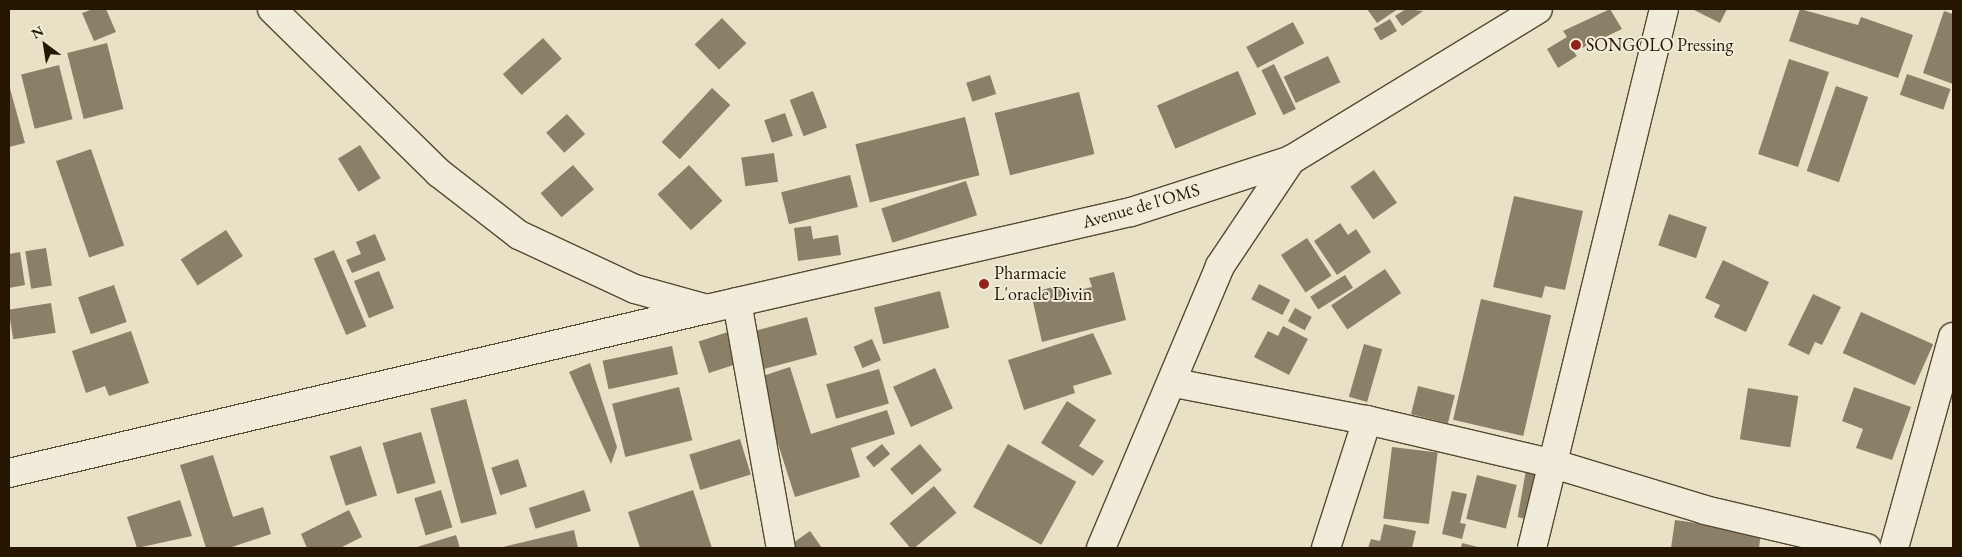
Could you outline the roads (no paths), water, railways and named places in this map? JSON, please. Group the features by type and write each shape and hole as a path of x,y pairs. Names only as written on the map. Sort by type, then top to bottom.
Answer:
{"street":[{"path":"272,9 438,173 519,235 627,286 707,310"},
{"name":"Avenue de l'OMS","path":"9,473 737,302 1131,212 1291,160 1538,9"},
{"path":"1532,548 1664,9"},
{"path":"1101,548 1174,383 1220,266 1291,160"},
{"path":"737,302 781,548"},
{"path":"1894,548 1953,337"},
{"path":"1174,383 1367,420 1554,464 1705,510 1867,548"},
{"path":"1326,548 1367,420"}],"place":[{"name":"SONGOLO Pressing","path":"1576,45"},
{"name":"Pharmacie L'oracle Divin","path":"984,284"}]}
